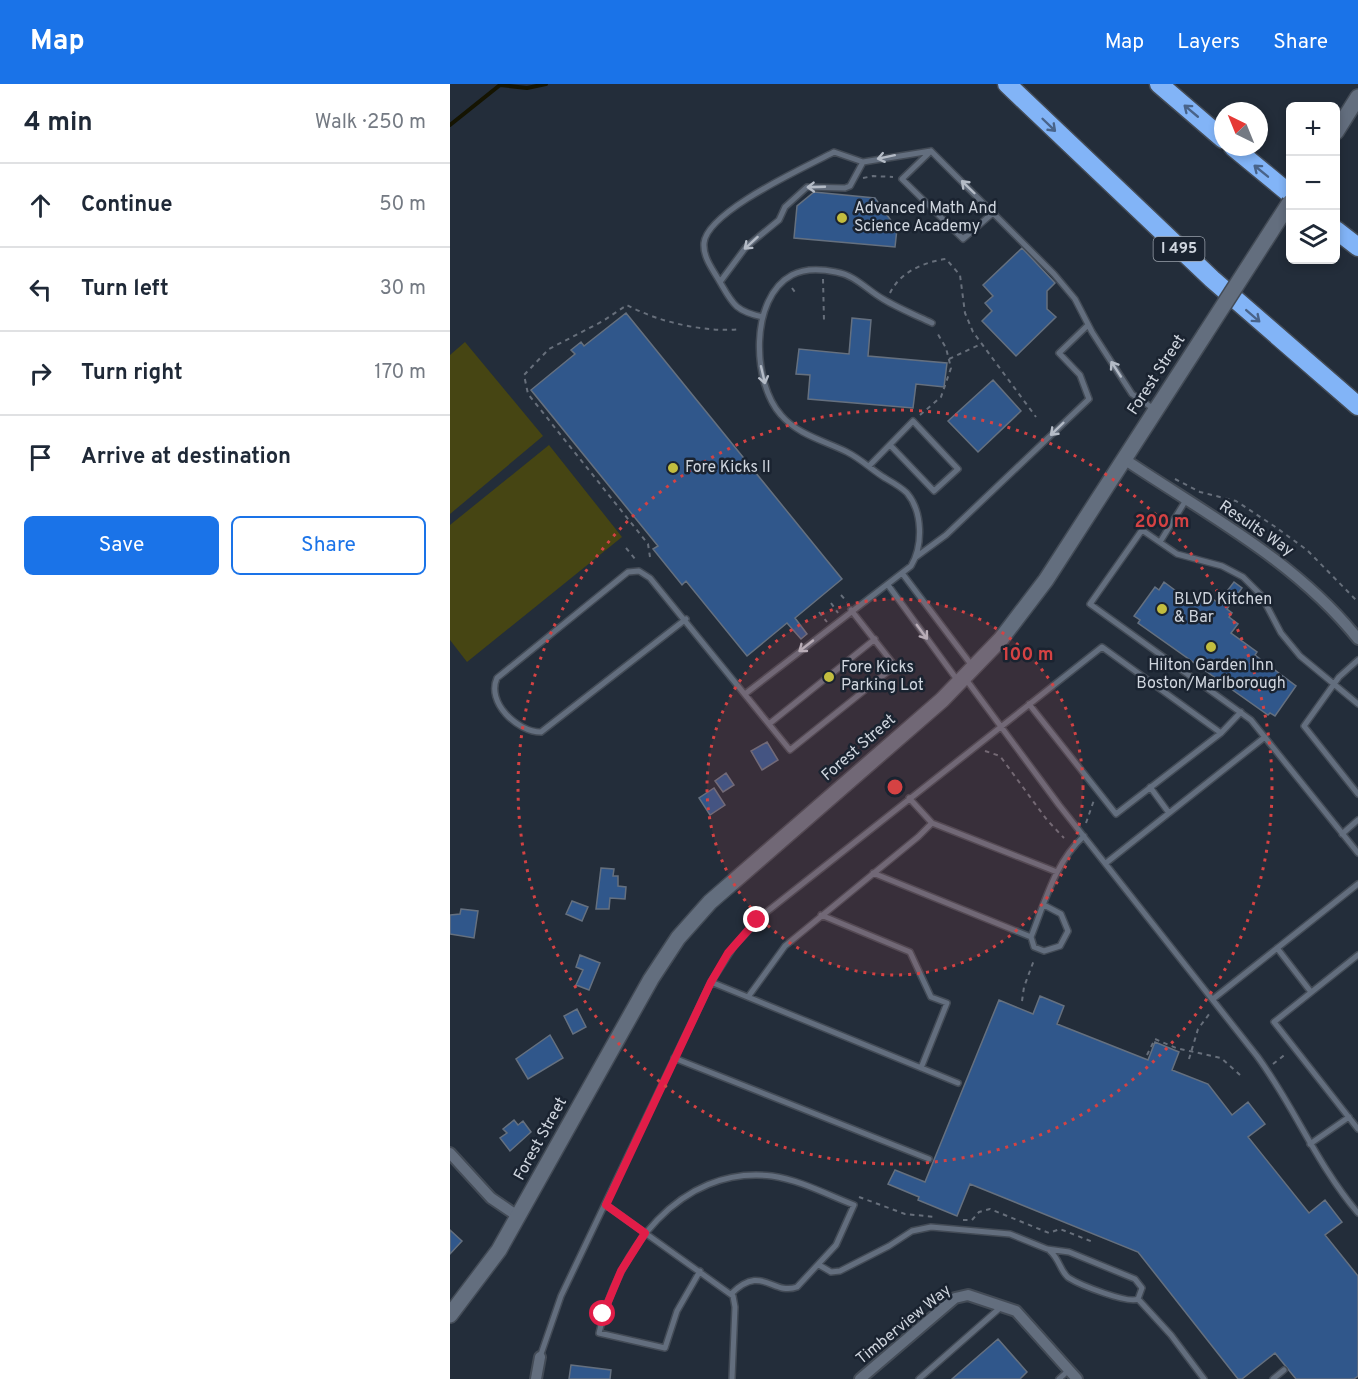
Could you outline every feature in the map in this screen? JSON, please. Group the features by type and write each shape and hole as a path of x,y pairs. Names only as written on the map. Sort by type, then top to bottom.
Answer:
{"highway":[{"name":"I 495","path":"1007,84 1212,279 1358,406"},
{"path":"1159,84 1214,131"},
{"path":"1244,156 1286,191"},
{"path":"1340,234 1358,247"}],"main road":[{"path":"1340,125 1357,100"},
{"name":"Forest Street","path":"450,1315 478,1281 519,1216 651,979 678,938 728,885 966,676 1038,593 1286,208"}],"street":[{"name":"Results Way","path":"1124,459 1294,573 1328,604 1358,639"},
{"path":"450,1153 490,1198 519,1216"},
{"name":"Timberview Way","path":"860,1379 958,1297 968,1295 1021,1314 1077,1379"},
{"path":"536,1379 540,1357"}],"lane":[{"path":"763,317 738,309 707,258 704,242 708,231 720,218 775,182 834,152 863,162 931,151"},
{"path":"931,151 902,179 963,239 994,212"},
{"path":"931,151 994,212 1075,299 1088,325 1132,394 1156,410"},
{"path":"720,282 746,247 779,220 785,207 803,190 813,186 845,188 850,186 863,162"},
{"path":"916,557 919,530 916,509 907,493 869,466 848,453 817,440 780,414 769,396 762,373 759,351 767,304 785,280 805,270 852,277 885,301 932,323"},
{"path":"745,694 851,610 902,573 916,557 946,535 1089,399 1080,375 1059,353 1088,325"},
{"path":"869,466 913,421 958,469 934,491 890,445"},
{"path":"1160,542 1186,501"},
{"path":"1358,704 1295,652 1261,595 1243,577 1222,566 1183,557 1142,530 1090,604 1242,712 1265,737 1358,853"},
{"path":"686,619 541,732 529,732 520,727 496,699 493,687 497,678 628,572 639,571 651,578 686,619 790,750 895,666 851,610"},
{"path":"902,573 958,652 966,676"},
{"path":"888,585 966,676 1084,836 1266,1068 1332,1179 1358,1213"},
{"path":"769,724 875,639"},
{"path":"540,1357 561,1296 711,982 734,946 764,914 1102,647 1221,733"},
{"path":"1358,660 1334,683 1304,726 1358,794"},
{"path":"1029,704 1116,813 1221,733 1242,712"},
{"path":"1106,863 1265,737"},
{"path":"1150,788 1169,813"},
{"path":"909,798 932,823 1057,872"},
{"path":"1342,834 1358,820"},
{"path":"748,997 780,951 932,823"},
{"path":"1044,905 1063,916 1067,924 1067,934 1060,946 1046,951 1035,949 1031,937 1057,872 1066,854 1084,836"},
{"path":"873,873 1031,937"},
{"path":"1213,999 1358,884"},
{"path":"821,915 910,952 932,998 947,1004 921,1068"},
{"path":"1277,948 1311,992"},
{"path":"1358,955 1274,1022 1358,1129"},
{"path":"711,982 958,1083"},
{"path":"674,1058 928,1160"},
{"path":"1310,1144 1349,1117"},
{"path":"700,1271 678,1311 665,1348 598,1333 617,1279 645,1233 676,1202 704,1186 745,1176 777,1177 854,1205 839,1240 819,1265 794,1288 755,1280 743,1283 731,1294"},
{"path":"606,1205 731,1294 735,1304 732,1378"},
{"path":"819,1265 831,1272 840,1271 912,1231 927,1227 1008,1234 1047,1249 1069,1252 1135,1279 1142,1288 1138,1299"},
{"path":"1047,1249 1058,1258 1069,1278 1126,1301 1138,1299"},
{"path":"1138,1299 1171,1335 1204,1379"},
{"path":"919,1379 1002,1306"},
{"path":"1059,1379 1069,1370"},
{"path":"1273,1379 1284,1370"}],"path":[{"path":"852,182 873,176 902,179"},
{"path":"885,301 892,287 909,272 933,260 946,258 960,274 965,313 972,332 1036,417"},
{"path":"823,271 824,321"},
{"path":"650,557 648,544 528,394 524,375 549,349 603,321 627,305 696,328 718,332 740,329"},
{"path":"913,421 941,396 951,368 946,348 932,323"},
{"path":"949,359 981,344"},
{"path":"1174,480 1179,479 1200,492 1236,501 1274,526 1307,550 1358,602"},
{"path":"626,548 635,559"},
{"path":"831,603 842,617"},
{"path":"819,612 831,627"},
{"path":"984,750 1000,756 1047,820 1064,838"},
{"path":"1084,825 1095,799 1101,795"},
{"path":"1022,1001 1024,987 1034,960"},
{"path":"1189,1059 1198,1029 1212,1011"},
{"path":"1147,1055 1155,1039 1176,1048 1221,1058 1240,1075"},
{"path":"1272,1064 1287,1053"},
{"path":"858,1197 905,1214 941,1218"},
{"path":"962,1220 972,1220 979,1212 990,1209 1049,1233 1060,1229 1093,1242"}],"shaded area":[{"path":"465,342 543,436 450,514 450,355"},
{"path":"549,445 622,537 467,662 450,640 450,525"}],"building":[{"name":"Advanced Math And Science Academy","path":"814,192 875,198 897,229 895,247 794,238 797,206"},
{"path":"1022,248 1055,283 1047,291 1047,309 1056,317 1016,356 982,321 992,311 985,303 993,296 983,285"},
{"name":"Fore Kicks II","path":"626,313 842,579 795,618 807,634 801,639 787,623 747,656 686,581 682,585 653,549 658,546 531,390 575,354 571,350 581,342 584,346"},
{"path":"852,318 871,320 868,356 947,363 944,387 916,384 913,408 808,399 810,375 796,374 799,349 849,354"},
{"path":"993,380 1021,411 978,452 948,421"},
{"name":"Hilton Garden Inn Boston/Marlborough","path":"1164,582 1195,605 1201,597 1209,604 1213,599 1218,603 1234,582 1242,588 1227,609 1232,613 1229,617 1238,624 1231,633 1257,652 1255,655 1296,686 1275,716 1270,713 1268,715 1138,623 1140,620 1134,616 1155,587 1159,590"},
{"path":"767,742 778,760 762,770 751,751"},
{"path":"726,773 734,785 723,792 715,781"},
{"path":"714,788 725,805 710,815 699,798"},
{"path":"601,868 614,869 613,876 618,876 618,886 626,887 625,899 610,898 609,909 596,909"},
{"path":"572,901 588,907 582,921 566,914"},
{"path":"461,909 478,911 474,938 450,934 450,915 460,914"},
{"path":"580,955 600,963 589,990 576,985 583,970 576,967"},
{"path":"1040,996 1064,1006 1057,1024 1148,1060 1155,1042 1179,1052 1172,1070 1208,1084 1232,1115 1248,1102 1265,1124 1248,1137 1309,1213 1325,1200 1342,1222 1325,1235 1358,1276 1358,1376 1354,1379 1296,1379 1275,1353 1242,1379 1238,1379 1138,1252 970,1184 957,1216 918,1200 919,1197 888,1184 895,1170 925,1182 999,1000 1033,1014"},
{"path":"577,1009 586,1027 573,1034 564,1016"},
{"path":"550,1035 563,1058 528,1079 516,1059"},
{"path":"514,1120 518,1125 523,1121 531,1132 510,1151 500,1138 507,1133 503,1129"},
{"path":"450,1230 462,1241 450,1254"},
{"path":"998,1339 1027,1372 1020,1379 952,1379"},
{"path":"571,1365 611,1370 610,1379 569,1379"}],"waterway":[{"path":"450,125 500,85 527,88 546,84"}],"place":[{"name":"Advanced Math And Science Academy","path":"842,218"},
{"name":"Fore Kicks II","path":"673,468"},
{"name":"BLVD Kitchen & Bar","path":"1162,609"},
{"name":"Hilton Garden Inn Boston/Marlborough","path":"1211,647"},
{"name":"Fore Kicks Parking Lot","path":"829,677"}],"route":[{"path":"603,1314 621,1271 645,1233 606,1205 720,965 739,939 757,920"}]}
